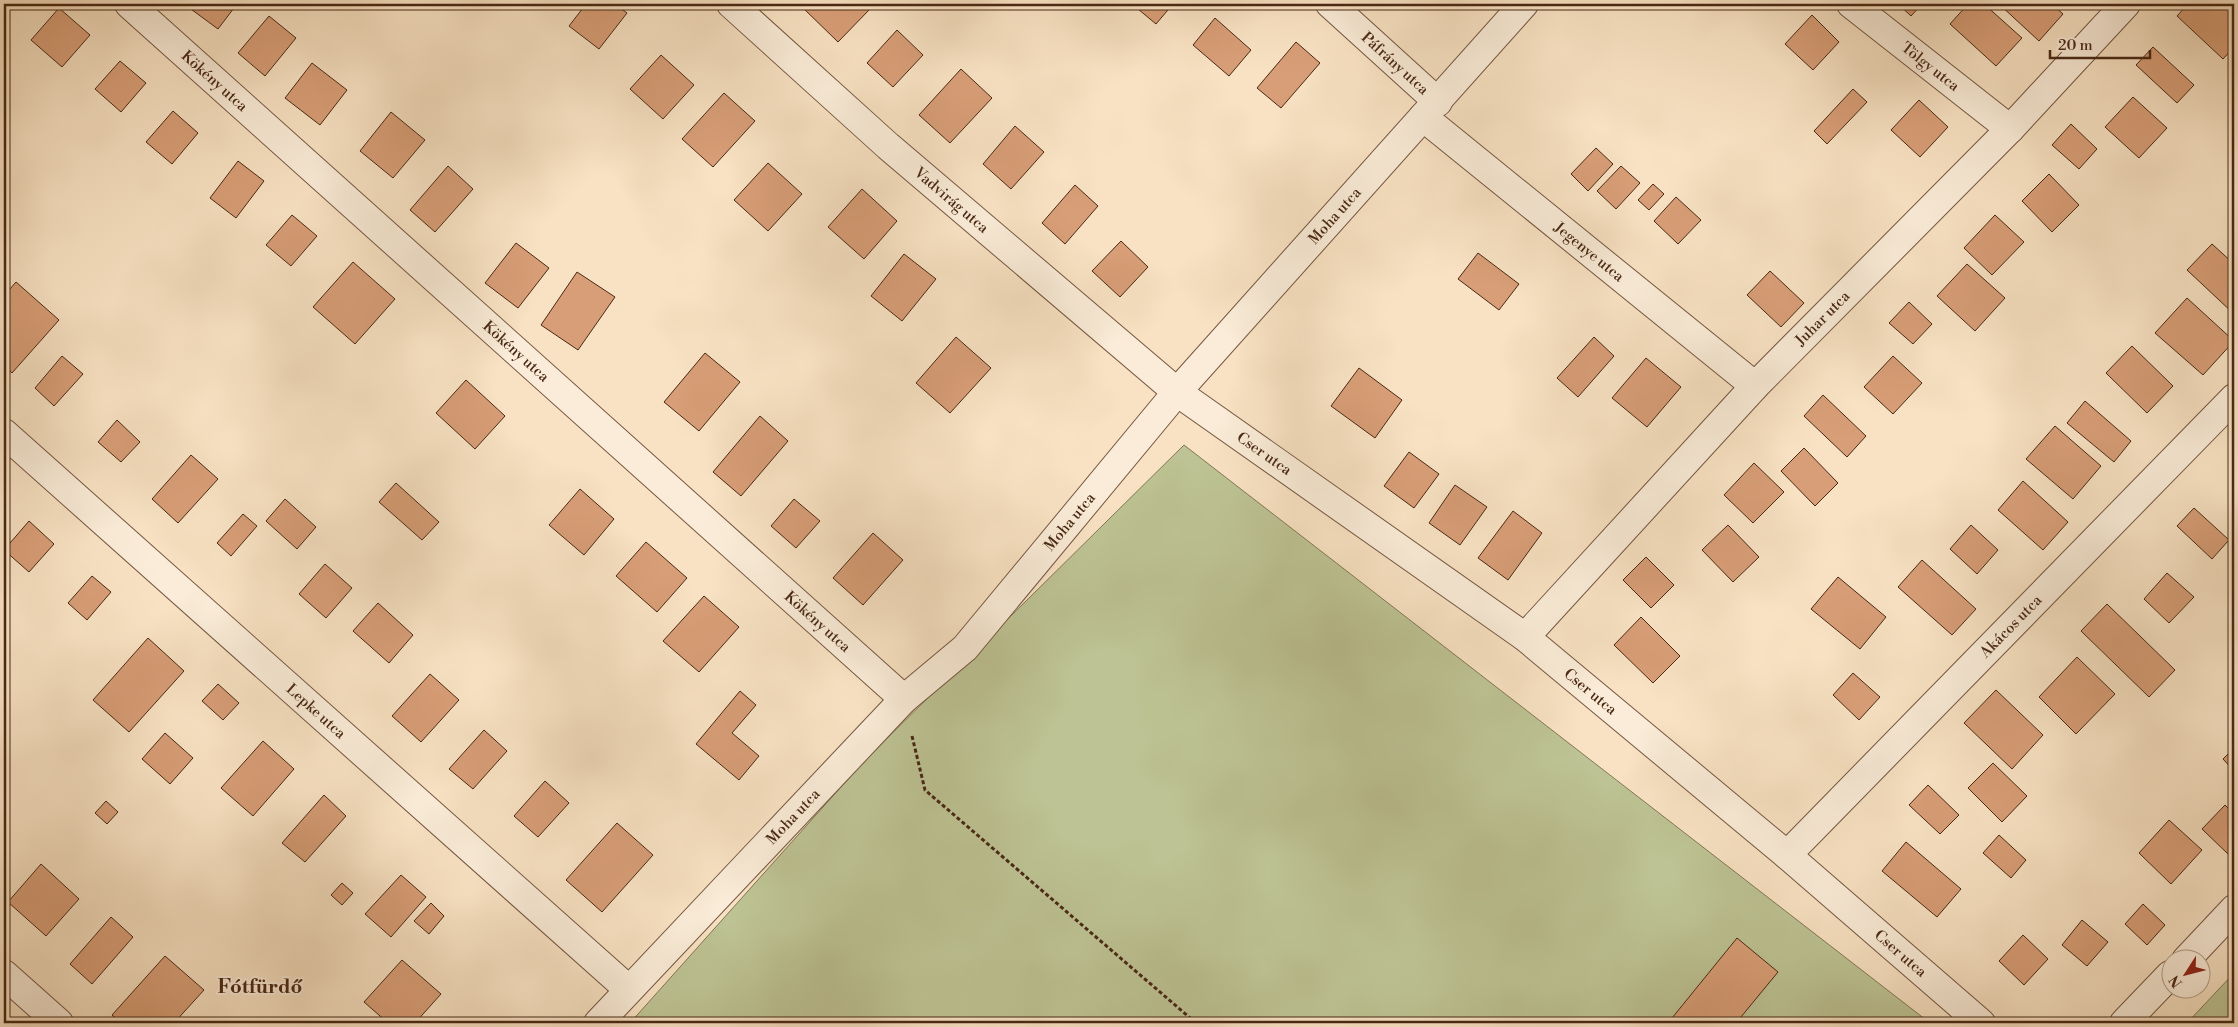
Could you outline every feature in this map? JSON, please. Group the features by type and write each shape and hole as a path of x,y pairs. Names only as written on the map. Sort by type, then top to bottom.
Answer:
{"street":[{"name":"Kökény utca","path":"129,4 904,699"},
{"name":"Vadvirág utca","path":"731,4 888,146 1177,392"},
{"name":"Páfrány utca","path":"1330,4 1430,109"},
{"name":"Moha utca","path":"598,1023 628,989 904,699 965,648 1177,392 1524,4"},
{"name":"Tölgy utca","path":"1852,4 2010,129"},
{"name":"Juhar utca","path":"1525,637 1755,386 2010,129 2126,4"},
{"name":"Jegenye utca","path":"1430,109 1755,386"},
{"name":"Cser utca","path":"1177,392 1525,637 1787,855 1981,1023"},
{"name":"Akácos utca","path":"1787,855 2234,398"},
{"name":"Lepke utca","path":"4,433 628,989"},
{"path":"2196,950 2234,910"},
{"path":"4,974 59,1023"},
{"path":"2124,1023 2160,986"}],"path":[{"path":"904,699 925,790 1196,1023"}],"green space":[{"path":"1184,445 1930,1023 630,1023 866,759"},
{"path":"2234,973 2234,1023 2187,1023"}],"building":[{"path":"184,4 237,4 218,29"},
{"path":"586,4 615,4 627,13 599,49 569,26"},
{"path":"803,4 864,4 870,9 838,42 801,6"},
{"path":"1142,4 1173,4 1156,24 1138,9"},
{"path":"1898,4 1922,4 1911,16"},
{"path":"1968,4 1984,4 2022,38 1996,66 1950,24"},
{"path":"2001,4 2052,4 2063,14 2039,41"},
{"path":"2188,4 2234,4 2234,47 2223,59 2177,16"},
{"path":"59,8 90,35 62,67 31,40"},
{"path":"1812,15 1839,42 1813,70 1785,44"},
{"path":"269,16 296,38 265,76 238,53"},
{"path":"1215,18 1251,50 1229,76 1193,45"},
{"path":"897,30 923,55 893,87 867,63"},
{"path":"1296,42 1320,63 1281,108 1257,88"},
{"path":"2153,47 2194,85 2177,103 2136,65"},
{"path":"661,55 694,85 663,119 630,89"},
{"path":"120,61 146,83 121,112 95,89"},
{"path":"312,63 347,90 320,125 285,98"},
{"path":"961,69 992,98 950,143 919,115"},
{"path":"1853,89 1867,102 1827,144 1814,131"},
{"path":"724,93 755,121 713,167 682,139"},
{"path":"2133,97 2167,128 2139,158 2105,127"},
{"path":"1919,100 1948,127 1920,157 1891,130"},
{"path":"173,111 198,133 172,164 146,142"},
{"path":"391,112 425,140 393,178 360,151"},
{"path":"2071,124 2097,149 2079,169 2052,145"},
{"path":"1015,126 1044,152 1011,189 983,164"},
{"path":"1596,148 1613,164 1588,191 1571,174"},
{"path":"238,161 264,181 236,218 210,198"},
{"path":"768,163 802,194 768,231 734,200"},
{"path":"448,166 473,189 435,232 410,210"},
{"path":"1621,166 1640,183 1616,209 1597,191"},
{"path":"2049,174 2079,205 2052,232 2022,201"},
{"path":"1653,184 1664,194 1649,210 1638,200"},
{"path":"1075,185 1098,206 1065,244 1042,223"},
{"path":"862,189 897,221 864,259 828,227"},
{"path":"1676,197 1701,220 1678,244 1654,221"},
{"path":"292,215 317,236 291,266 266,245"},
{"path":"1995,215 2024,242 1992,275 1964,248"},
{"path":"1121,241 1148,267 1120,297 1092,271"},
{"path":"516,243 549,268 518,308 485,283"},
{"path":"2212,244 2234,264 2234,314 2187,270"},
{"path":"1478,253 1519,284 1499,310 1458,279"},
{"path":"904,254 936,279 902,321 871,296"},
{"path":"353,262 395,299 355,344 313,307"},
{"path":"1967,264 2005,298 1975,331 1937,296"},
{"path":"1770,271 1804,303 1781,327 1747,295"},
{"path":"577,272 615,297 578,350 541,325"},
{"path":"16,282 59,320 12,373 4,365 4,296"},
{"path":"2187,298 2234,341 2203,375 2155,333"},
{"path":"1909,302 1932,324 1913,344 1889,323"},
{"path":"956,337 991,368 950,413 916,383"},
{"path":"1594,337 1614,356 1578,397 1557,378"},
{"path":"2132,346 2173,386 2147,413 2106,373"},
{"path":"705,353 740,382 699,431 664,402"},
{"path":"62,356 83,374 54,406 35,388"},
{"path":"1893,356 1922,383 1893,414 1864,387"},
{"path":"1646,358 1681,387 1647,427 1612,398"},
{"path":"1359,368 1402,400 1375,438 1331,406"},
{"path":"466,380 505,416 475,449 436,413"},
{"path":"1823,395 1866,436 1847,457 1804,416"},
{"path":"2085,401 2131,441 2114,462 2067,423"},
{"path":"760,416 788,441 741,496 713,472"},
{"path":"117,420 140,442 121,462 98,442"},
{"path":"2055,426 2101,466 2073,499 2026,459"},
{"path":"1804,448 1838,483 1815,506 1781,471"},
{"path":"1409,452 1439,474 1414,508 1384,486"},
{"path":"191,455 218,479 178,523 152,499"},
{"path":"1754,463 1784,492 1753,523 1724,495"},
{"path":"2023,481 2068,522 2043,550 1998,510"},
{"path":"396,483 439,522 422,540 379,502"},
{"path":"1455,485 1487,507 1460,545 1429,523"},
{"path":"580,489 614,519 584,555 549,525"},
{"path":"285,499 316,527 297,549 266,521"},
{"path":"794,499 820,521 796,548 771,526"},
{"path":"2194,508 2229,540 2212,559 2177,526"},
{"path":"1513,511 1542,533 1508,580 1478,558"},
{"path":"243,514 257,526 231,556 217,543"},
{"path":"29,521 54,544 29,572 4,550"},
{"path":"1728,525 1759,557 1733,582 1702,550"},
{"path":"1971,525 1998,550 1977,574 1950,549"},
{"path":"873,533 903,560 863,605 833,578"},
{"path":"646,542 687,578 657,612 616,576"},
{"path":"1646,557 1674,585 1651,608 1623,580"},
{"path":"1922,560 1976,609 1952,635 1898,587"},
{"path":"325,564 352,588 326,618 299,594"},
{"path":"2167,573 2194,597 2169,623 2144,599"},
{"path":"92,576 111,592 87,620 68,603"},
{"path":"1838,577 1886,617 1860,649 1811,609"},
{"path":"704,596 739,627 699,672 663,641"},
{"path":"378,603 413,635 389,663 353,631"},
{"path":"2107,604 2175,670 2149,697 2081,631"},
{"path":"1641,617 1680,656 1653,683 1614,645"},
{"path":"148,638 184,671 129,732 93,700"},
{"path":"2077,657 2115,694 2076,734 2039,697"},
{"path":"1853,673 1880,697 1859,720 1833,695"},
{"path":"430,674 459,700 421,742 392,716"},
{"path":"218,684 239,703 223,720 202,701"},
{"path":"1996,690 2043,735 2012,769 1964,723"},
{"path":"740,691 756,705 732,733 759,756 739,780 696,744"},
{"path":"484,730 507,751 473,789 449,769"},
{"path":"165,733 193,758 170,784 142,759"},
{"path":"263,741 294,769 253,816 221,788"},
{"path":"2234,748 2234,771 2223,759"},
{"path":"1993,763 2027,796 2002,822 1968,788"},
{"path":"545,781 569,803 538,837 514,816"},
{"path":"1928,785 1959,815 1940,834 1909,805"},
{"path":"324,795 346,816 305,862 282,843"},
{"path":"106,801 118,812 107,824 95,813"},
{"path":"2225,805 2234,814 2234,849 2229,855 2202,829"},
{"path":"2169,820 2202,850 2171,884 2139,853"},
{"path":"617,823 653,855 602,912 566,880"},
{"path":"1999,835 2026,860 2011,878 1983,853"},
{"path":"1906,842 1961,889 1937,917 1882,871"},
{"path":"41,864 79,899 46,936 8,902"},
{"path":"401,875 426,897 391,937 365,914"},
{"path":"342,883 353,893 342,905 331,895"},
{"path":"431,903 444,916 429,934 414,921"},
{"path":"2143,904 2165,925 2147,945 2125,924"},
{"path":"111,917 133,937 92,984 70,964"},
{"path":"2082,920 2108,942 2087,966 2062,945"},
{"path":"2023,935 2048,959 2024,985 1999,961"},
{"path":"1737,938 1778,972 1736,1023 1668,1023"},
{"path":"165,956 204,990 174,1023 121,1023 112,1015"},
{"path":"402,960 441,994 415,1023 388,1023 364,1002"}],"district":[{"name":"Fótfürdő","path":"260,987"}]}
